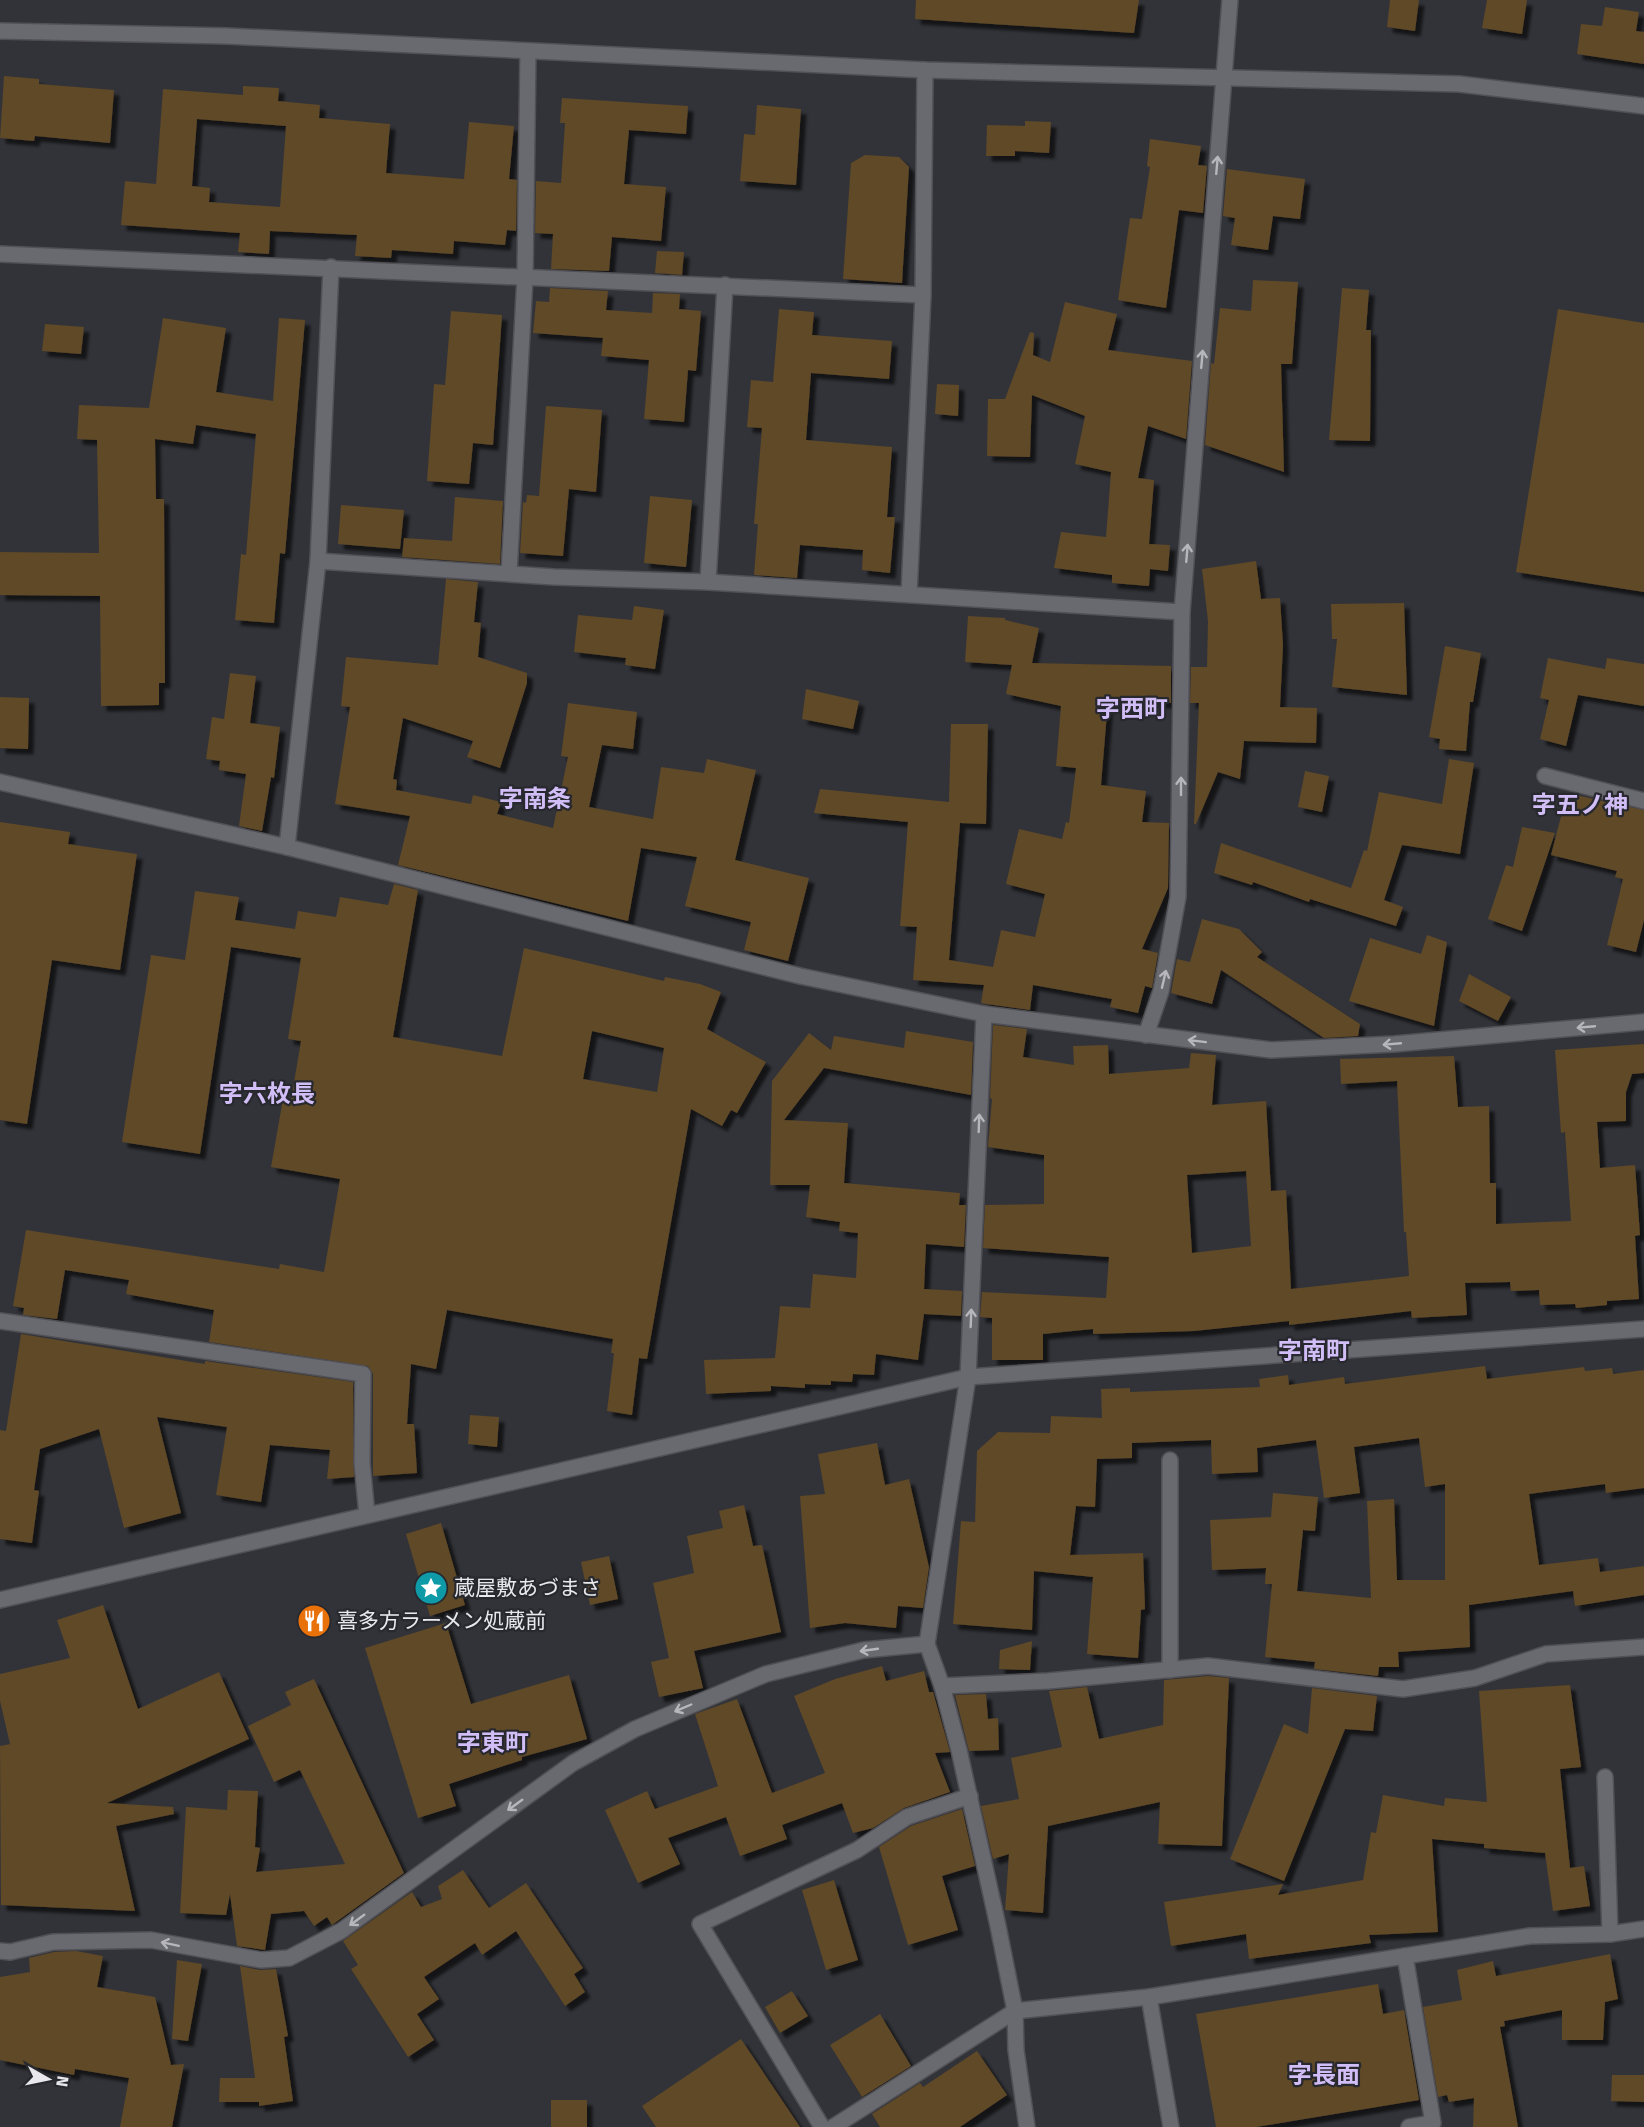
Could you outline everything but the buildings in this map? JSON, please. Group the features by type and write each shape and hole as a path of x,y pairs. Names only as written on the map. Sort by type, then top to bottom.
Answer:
{"street":[{"path":"1146,1035 1161,991 1179,897 1182,612 1230,0"},
{"path":"0,31 227,36 925,70 1459,84 1644,106"},
{"path":"509,573 525,277 528,51"},
{"path":"909,594 923,295 925,70"},
{"path":"0,254 923,295"},
{"path":"287,847 318,561 332,267"},
{"path":"708,582 725,285"},
{"path":"318,561 554,577 708,582 1182,612"},
{"path":"1545,776 1644,801"},
{"path":"0,782 287,847 800,976 984,1014 1272,1050 1394,1044 1644,1022"},
{"path":"984,1014 968,1377 927,1644 942,1686 970,1796 1015,2011 1016,2050 1027,2127"},
{"path":"0,1321 363,1374 362,1463 367,1515"},
{"path":"0,1600 968,1377 1644,1329"},
{"path":"1170,1460 1170,1670"},
{"path":"0,1951 10,1952 53,1942 151,1940 261,1960 289,1958 341,1931 573,1763 635,1729 766,1674 864,1650 927,1644"},
{"path":"942,1686 993,1685 1208,1666 1403,1689 1475,1678 1546,1654 1644,1647"},
{"path":"1605,1777 1610,1934"},
{"path":"822,2127 700,1924 857,1850 907,1817 970,1796"},
{"path":"834,2127 1015,2011 1149,1996 1530,1936 1610,1934 1644,1929"},
{"path":"1405,1956 1433,2123 1409,2127"},
{"path":"1149,1996 1171,2127"}],"place":[{"name":"蔵屋敷あづまさ","path":"431,1588"},
{"name":"喜多方ラーメン処蔵前","path":"314,1621"}],"district":[{"name":"字西町","path":"1132,709"},
{"name":"字南条","path":"535,799"},
{"name":"字五ノ神","path":"1580,805"},
{"name":"字六枚長","path":"267,1094"},
{"name":"字南町","path":"1314,1351"},
{"name":"字東町","path":"493,1743"},
{"name":"字長面","path":"1324,2075"}]}
